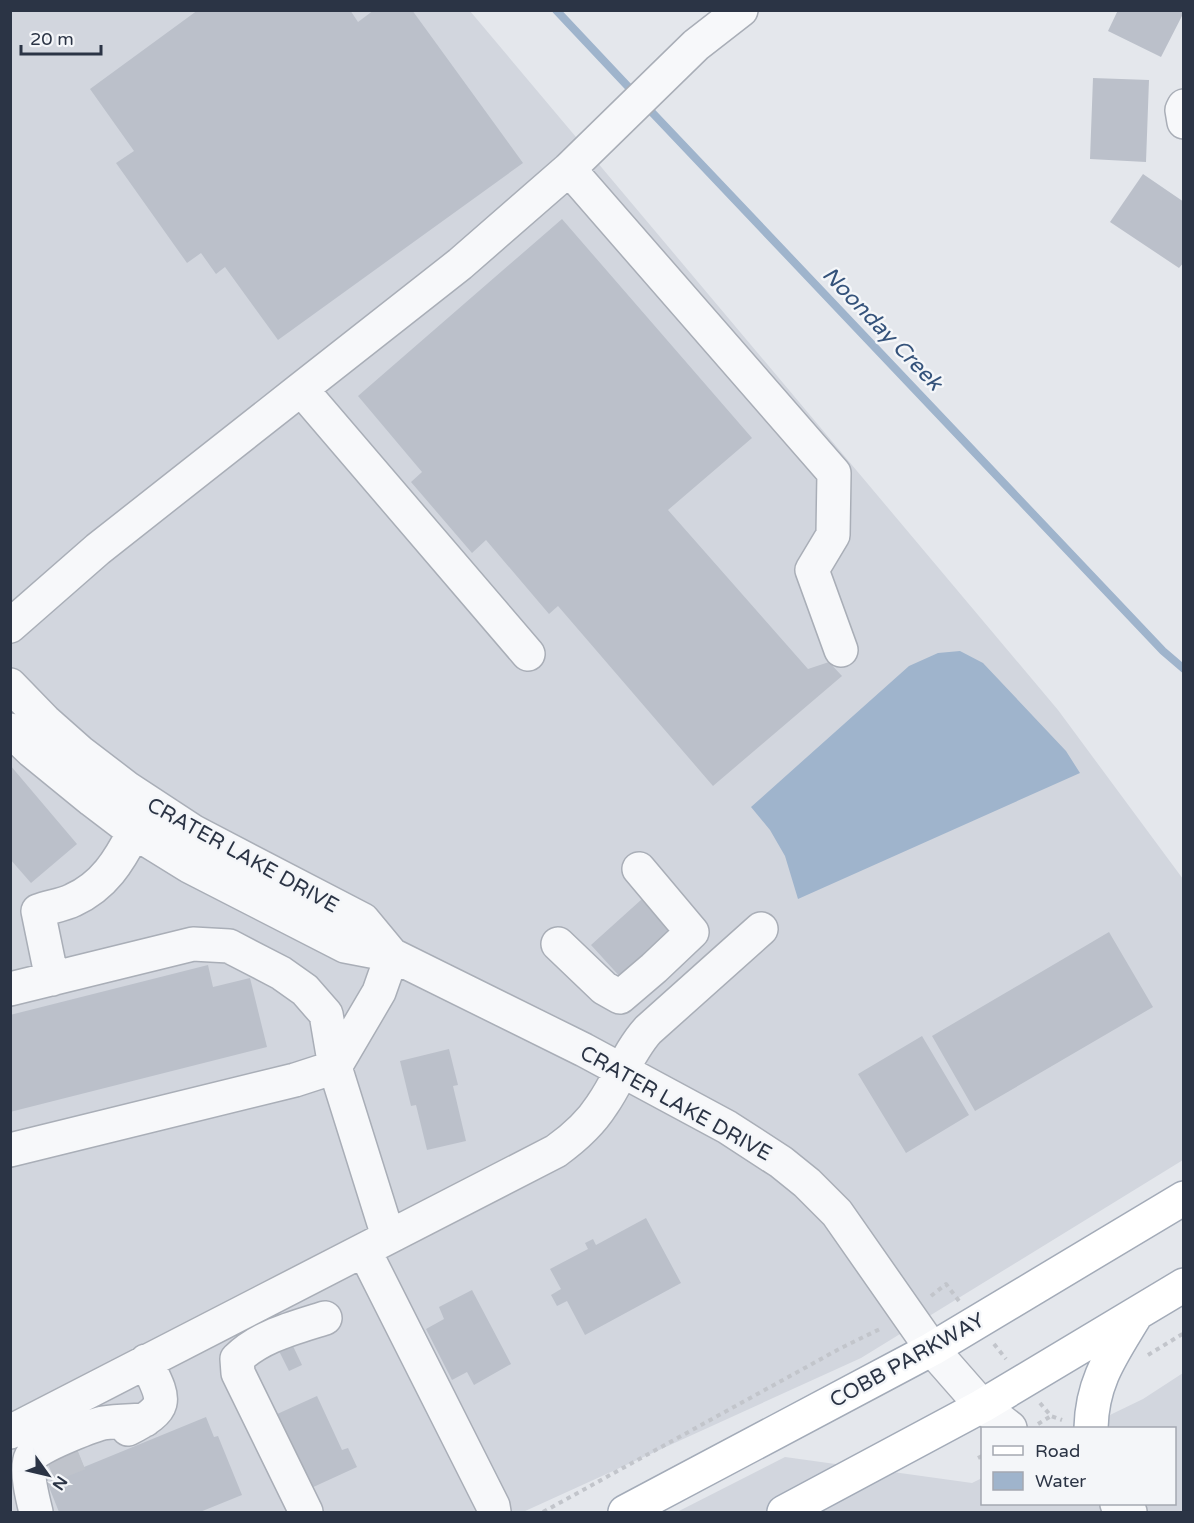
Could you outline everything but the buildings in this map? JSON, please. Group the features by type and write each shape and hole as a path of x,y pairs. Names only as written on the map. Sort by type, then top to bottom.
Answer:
{"main road":[{"name":"COBB PARKWAY","path":"625,1512 945,1364 1184,1198"},
{"path":"784,1512 982,1406 1184,1285"},
{"path":"1091,1427 1094,1394 1115,1349 1137,1314"}],"street":[{"path":"10,626 124,528 460,264 569,169 696,45 741,10"},
{"path":"1184,106 1184,122"},
{"path":"569,169 834,473 833,535 812,570 841,650"},
{"path":"301,388 528,654"},
{"name":"CRATER LAKE DRIVE","path":"10,685 45,721 80,752 127,788 194,832 363,921 392,955"},
{"name":"CRATER LAKE DRIVE","path":"10,730 60,776 134,832 189,866 345,946 392,955 727,1127 781,1162 807,1183 837,1213 945,1364 982,1406 1009,1427"},
{"path":"52,979 38,911 73,901 102,882 134,832"},
{"path":"558,944 604,988 620,997 654,968 692,932 639,869"},
{"path":"10,1432 309,1275 556,1151 573,1138 602,1106 635,1044 761,929"},
{"path":"10,989 193,944 229,946 281,972 305,990 326,1014 335,1067 376,1243 497,1510"},
{"path":"10,1150 295,1080 335,1067 379,992 392,955"},
{"path":"306,1512 238,1373 237,1359 250,1347 287,1330 325,1318"},
{"path":"145,1420 101,1424 41,1448 32,1455 29,1465 52,1465 145,1420 154,1414 161,1399 159,1389 146,1361"},
{"path":"36,1512 52,1465"}],"shaded area":[{"path":"10,11 470,11 1058,710 1183,879 1183,1160 861,1358 523,1512 11,1512"},
{"path":"1183,1373 1183,1512 677,1512 785,1457 972,1483 981,1478 981,1505 1176,1505 1176,1427 1085,1427 1143,1399"}],"water":[{"path":"960,651 983,663 1066,751 1080,773 798,899 785,856 770,830 751,807 909,666 938,653"}],"waterway":[{"name":"Noonday Creek","path":"556,10 636,95"},
{"name":"Noonday Creek","path":"645,105 1163,651 1184,669"}],"tunnel":[{"path":"49,1466 79,1454"}]}
